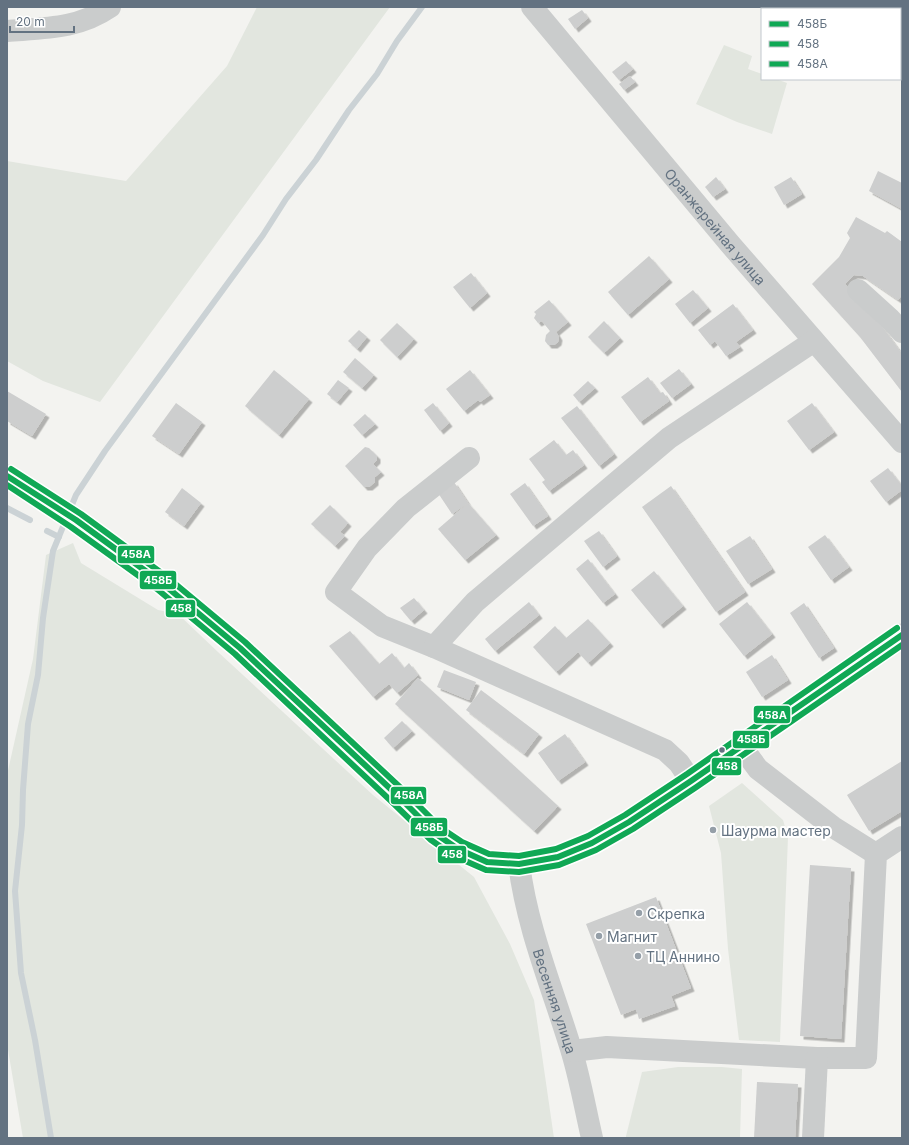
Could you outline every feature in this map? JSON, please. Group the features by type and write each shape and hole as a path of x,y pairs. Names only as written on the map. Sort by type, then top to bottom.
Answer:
{"main road":[{"path":"7,476 76,520 156,579 240,648 397,795 436,834 458,849 487,862 520,864 558,857 592,843 629,822 691,781 902,635"}],"street":[{"path":"7,31 65,26 99,15 110,7"},
{"name":"Оранжерейная улица","path":"532,7 730,244 902,442"},
{"path":"858,290 890,318 902,332"},
{"path":"434,647 475,602 669,438 814,340"},
{"path":"469,458 406,508 366,548 336,592 382,626 434,647 665,750 679,763 691,781"},
{"path":"741,746 758,769 833,827 876,854"},
{"path":"876,854 902,837"},
{"path":"572,1051 607,1048 817,1058 866,1058 876,854"},
{"name":"Весенняя улица","path":"520,864 523,892 530,922 572,1051 592,1138"},
{"path":"813,1138 817,1058"}],"shaded area":[{"path":"257,7 390,7 100,402 43,381 7,361 7,161 126,181 227,66"},
{"path":"724,45 752,56 748,69 761,74 761,80 779,80 787,83 772,134 737,122 696,104"},
{"path":"73,543 81,563 158,610 178,614 373,795 474,877 510,944 534,1000 554,1138 23,1138 7,1044 7,775 33,659 46,555"},
{"path":"742,783 783,820 788,837 780,1042 739,1040 728,949 721,853 709,806"},
{"path":"678,1067 722,1067 742,1069 740,1138 626,1138 642,1072"}],"building":[{"path":"582,10 588,18 575,29 568,19"},
{"path":"626,61 633,69 619,80 612,72"},
{"path":"630,76 635,82 624,90 619,84"},
{"path":"878,171 902,183 902,209 869,191"},
{"path":"716,177 725,189 713,197 705,187"},
{"path":"791,177 802,194 784,205 774,187"},
{"path":"856,217 885,233 887,231 902,242 902,295 898,300 863,276 854,275 845,284 878,321 902,354 902,392 860,337 812,284 839,257 850,238 847,233"},
{"path":"649,256 669,279 628,315 608,292"},
{"path":"471,273 487,293 470,308 453,287"},
{"path":"693,290 708,308 690,323 675,304"},
{"path":"549,300 568,322 556,332 559,337 558,342 554,345 548,345 545,341 546,335 550,331 542,321 538,323 534,318 536,314 534,312"},
{"path":"733,304 753,330 736,342 740,347 726,356 715,341 710,345 698,330"},
{"path":"604,321 620,338 604,353 588,337"},
{"path":"397,323 414,339 397,357 380,340"},
{"path":"359,330 367,337 357,349 348,341"},
{"path":"355,358 374,375 362,388 343,372"},
{"path":"679,369 691,384 672,398 660,383"},
{"path":"274,370 309,399 279,435 245,406"},
{"path":"470,370 490,395 480,402 478,400 464,411 446,389"},
{"path":"648,377 660,393 663,392 669,401 640,422 621,397"},
{"path":"338,380 349,388 337,402 327,394"},
{"path":"588,381 595,388 579,402 573,395"},
{"path":"7,391 46,414 32,436 7,421"},
{"path":"176,403 202,422 179,454 152,436"},
{"path":"433,403 449,423 440,431 424,410"},
{"path":"812,403 834,432 809,450 787,421"},
{"path":"577,406 614,454 599,466 561,418"},
{"path":"365,414 375,424 362,435 353,425"},
{"path":"554,440 566,455 573,450 584,465 549,491 542,482 545,480 529,459"},
{"path":"365,447 369,448 377,456 377,460 373,464 381,472 375,477 375,482 369,487 364,487 345,466"},
{"path":"888,468 902,486 902,490 886,502 870,481"},
{"path":"454,482 468,503 452,514 438,493"},
{"path":"525,483 548,516 533,526 510,494"},
{"path":"671,486 745,592 716,612 642,507"},
{"path":"182,488 201,503 184,526 165,512"},
{"path":"468,503 496,535 465,560 438,529"},
{"path":"330,505 348,523 340,532 345,536 335,546 311,524"},
{"path":"599,531 617,556 603,567 584,541"},
{"path":"825,535 849,567 831,580 808,547"},
{"path":"750,536 772,569 748,584 726,551"},
{"path":"588,559 615,594 603,603 576,569"},
{"path":"654,571 683,606 660,625 631,590"},
{"path":"414,598 424,610 411,621 400,608"},
{"path":"529,602 539,615 495,651 485,639"},
{"path":"747,602 772,634 744,656 719,624"},
{"path":"804,603 834,648 819,658 790,613"},
{"path":"588,619 610,643 588,663 578,652 556,672 533,647 555,626 566,638"},
{"path":"350,631 379,664 392,653 404,668 409,663 418,675 397,693 389,684 373,697 329,646"},
{"path":"772,655 788,680 762,697 746,672"},
{"path":"444,670 476,682 469,700 437,687"},
{"path":"418,678 558,806 534,831 395,704"},
{"path":"481,690 539,734 524,754 466,710"},
{"path":"402,721 412,731 393,748 384,738"},
{"path":"565,734 585,762 558,781 538,753"},
{"path":"902,761 902,811 869,831 847,795"},
{"path":"810,865 851,868 841,1039 800,1036"},
{"name":"ТЦ Аннино","path":"656,897 691,988 671,996 675,1006 639,1019 636,1009 621,1015 586,924"},
{"path":"757,1082 798,1084 795,1138 754,1138"}],"waterway":[{"path":"51,1138 35,1040 21,973 15,891 22,825 28,724 38,675 43,618 53,551 76,495 105,451 263,235 286,199 316,160 349,110 377,74 397,41 422,7"},
{"path":"7,508 30,520"},
{"path":"47,531 59,537"}],"transit line":[{"name":"458А","path":"11,469 81,514 167,577 245,642 402,789 441,828 462,842 489,854 519,856 556,849 588,836 625,815 687,774 897,628"},
{"name":"458Б","path":"7,476 76,520 162,583 240,648 397,795 436,834 458,849 487,862 519,864 558,857 592,843 629,822 691,781 902,635"},
{"name":"458","path":"7,485 71,527 157,589 235,654 431,840 454,856 486,870 519,872 559,865 596,850 633,829 695,788 902,645"}],"place":[{"name":"Шаурма мастер","path":"713,830"},
{"name":"Скрепка","path":"639,913"},
{"name":"Магнит","path":"599,936"},
{"name":"ТЦ Аннино","path":"638,956"}]}
